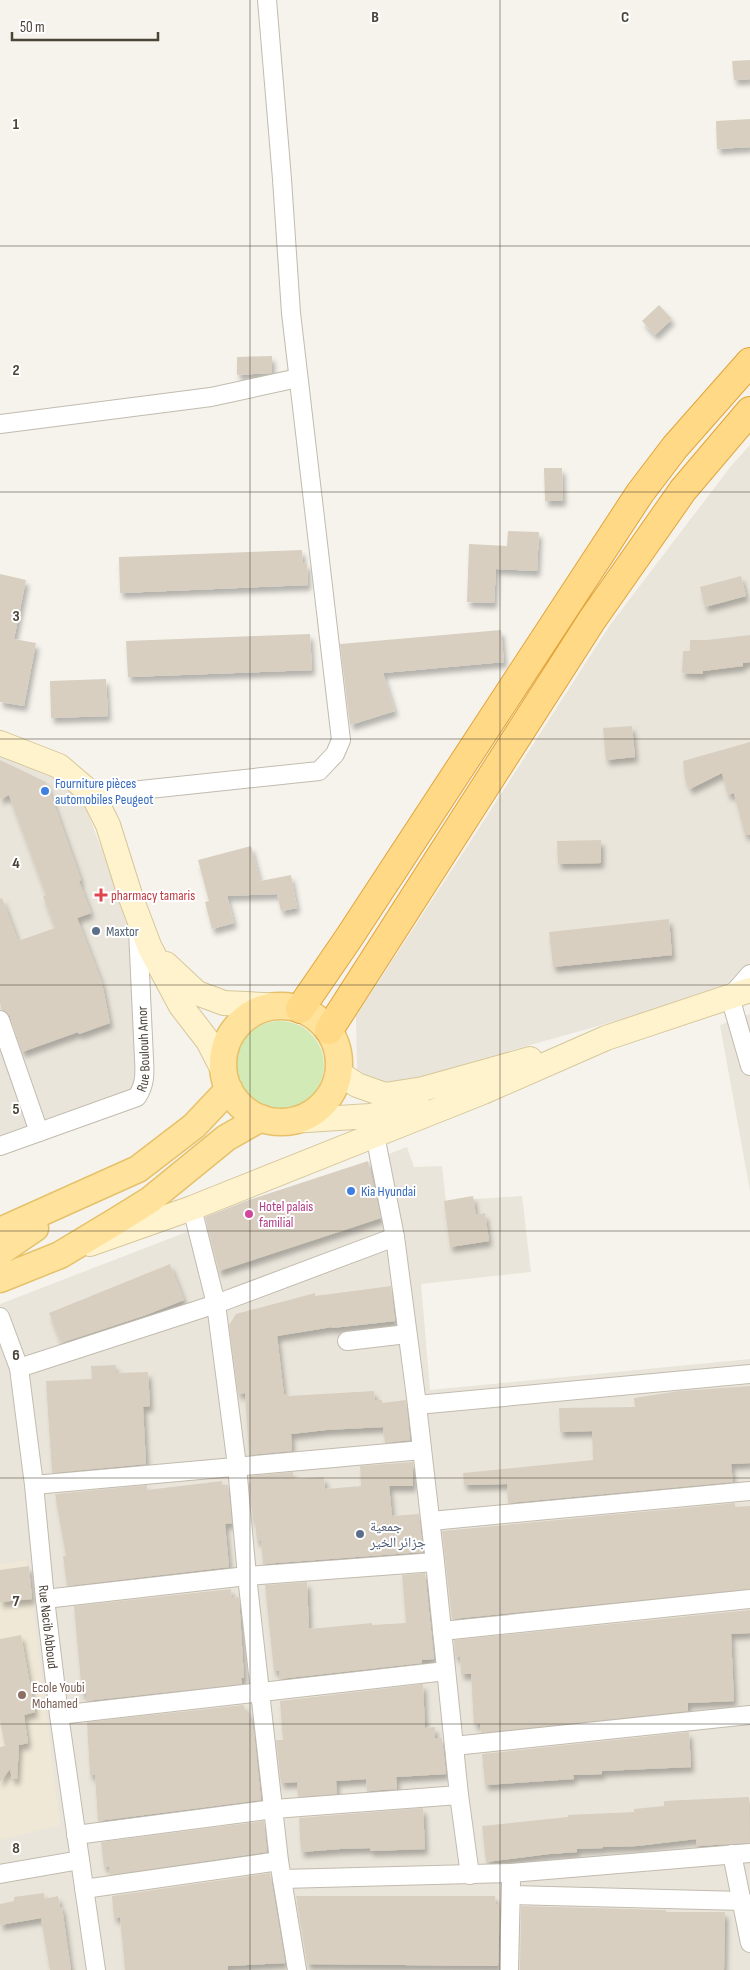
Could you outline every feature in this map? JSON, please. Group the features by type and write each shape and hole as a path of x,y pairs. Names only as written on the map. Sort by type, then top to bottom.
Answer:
{"highway":[{"path":"292,1007 348,940 640,493 675,447 750,362"},
{"path":"328,1030 588,627 683,490 750,411"}],"main road":[{"path":"0,743 59,766 93,795 108,825 137,915 150,948 181,1006 208,1041 237,1102 248,1112 276,1122 370,1116 484,1092"},
{"path":"150,948 197,993 224,1003 292,1007 316,1017 328,1030 335,1041 339,1053 339,1073 334,1089 323,1104 308,1115 291,1121"},
{"path":"339,1073 357,1085 384,1095 423,1089 606,1038 740,994"},
{"path":"0,1231 138,1169 194,1126 226,1080 225,1050 232,1032 246,1018 263,1008 292,1007"},
{"path":"0,1279 60,1255 192,1208 484,1092 606,1038"},
{"path":"60,1255 150,1200 226,1138 261,1118"},
{"path":"0,1252 92,1190"}],"street":[{"path":"93,795 319,771 335,754 341,740 291,313 267,0"},
{"path":"0,424 210,398 298,378"},
{"name":"Rue Boulouh Amor","path":"0,1146 137,1097 142,1090 145,1080 137,915"},
{"path":"750,974 740,994 750,1066"},
{"path":"0,1020 39,1132"},
{"path":"375,1135 395,1236 431,1521 459,1795 470,1875"},
{"path":"192,1208 216,1304 237,1466 247,1576 279,1861 297,1970"},
{"path":"19,1368 216,1304 395,1236"},
{"name":"Rue Nacib Abboud","path":"0,1317 19,1368 34,1485 45,1599 76,1836 96,1970"},
{"path":"347,1341 407,1334"},
{"path":"416,1405 750,1374"},
{"path":"34,1485 422,1450"},
{"path":"431,1521 750,1491"},
{"path":"45,1599 247,1576 435,1562"},
{"path":"442,1631 750,1599"},
{"path":"60,1715 446,1671"},
{"path":"454,1746 750,1715"},
{"path":"76,1836 274,1809 459,1795"},
{"path":"282,1879 511,1873 750,1852"},
{"path":"732,1854 750,1943"},
{"path":"0,1874 80,1860"},
{"path":"84,1890 279,1861"},
{"path":"509,1970 511,1873"},
{"path":"511,1895 743,1902"}],"shaded area":[{"path":"750,445 750,976 712,994 473,1061 391,1087 357,1070 356,1016 610,625 731,466"},
{"path":"0,748 79,790 128,918 136,1084 129,1094 0,1140"},
{"path":"750,1014 750,1191 720,1025"},
{"path":"407,1147 414,1167 442,1166 446,1201 522,1196 531,1272 421,1284 430,1390 750,1359 750,1970 0,1970 0,1304"},
{"name":"Ecole Youbi Mohamed","path":"27,1560 60,1825 0,1840 0,1565"}],"green space":[{"path":"280,1021 297,1024 311,1034 321,1048 324,1065 321,1082 311,1096 297,1106 280,1109 263,1106 249,1096 239,1082 236,1065 239,1048 249,1034 263,1024"}],"building":[{"path":"750,60 750,79 734,80 732,61"},
{"path":"750,119 750,147 717,149 716,121"},
{"path":"659,305 672,319 655,335 642,321"},
{"path":"272,356 272,373 237,375 237,357"},
{"path":"544,468 562,468 563,501 545,501"},
{"path":"508,531 539,532 537,571 496,569 494,603 467,602 469,544 507,546"},
{"path":"302,550 303,564 307,563 308,585 120,593 119,557"},
{"path":"0,574 26,580 14,639 36,643 24,706 0,702"},
{"path":"741,576 746,596 705,607 700,587"},
{"path":"501,630 504,662 383,673 395,711 350,725 340,644"},
{"path":"310,634 312,670 128,677 126,641"},
{"path":"750,635 750,662 743,663 743,666 703,671 703,674 682,673 683,651 690,651 690,640"},
{"path":"106,679 108,716 51,718 50,681"},
{"path":"632,726 635,757 606,760 603,728"},
{"path":"750,742 750,835 745,835 734,793 728,795 722,773 690,789 685,779 683,761"},
{"path":"0,760 46,782 91,913 77,918 102,983 110,1023 22,1052 10,1016 2,1010 0,1003 0,899 2,898 18,941 55,928 43,896 46,895 9,795 0,799"},
{"path":"601,840 601,863 558,864 557,841"},
{"path":"251,846 260,881 291,875 297,908 281,911 277,894 227,896 234,923 212,929 205,902 209,901 198,860"},
{"path":"669,919 672,955 553,967 549,932"},
{"path":"368,1161 381,1218 219,1271 205,1217 249,1200"},
{"path":"473,1196 476,1215 485,1213 489,1241 450,1247 444,1201"},
{"path":"170,1264 184,1300 146,1315 61,1343 49,1313"},
{"path":"391,1286 395,1321 332,1327 277,1336 284,1395 374,1391 375,1400 382,1400 382,1403 406,1400 410,1440 385,1443 383,1427 326,1430 291,1434 292,1451 249,1455 245,1393 238,1394 229,1325 236,1314 315,1293 315,1296"},
{"path":"116,1365 116,1373 148,1372 150,1406 143,1407 146,1464 52,1473 46,1381 92,1379 91,1366"},
{"path":"750,1386 750,1463 731,1464 733,1482 508,1503 507,1484 464,1485 463,1473 593,1460 592,1431 560,1432 559,1408 635,1407 634,1398 679,1391"},
{"path":"413,1462 413,1486 389,1486 392,1516 419,1514 423,1552 263,1564 261,1541 257,1541 255,1521 253,1521 250,1476 293,1472 293,1479 324,1477 325,1489 361,1486 360,1466"},
{"path":"222,1481 222,1485 228,1485 232,1523 225,1524 229,1567 67,1586 63,1556 66,1556 55,1494 147,1485 147,1490"},
{"path":"735,1503 735,1507 750,1506 750,1589 452,1619 442,1531"},
{"path":"29,1566 32,1599 0,1602 0,1570"},
{"path":"425,1573 434,1659 422,1660 422,1663 279,1679 279,1671 274,1671 265,1585 307,1582 309,1629 372,1623 372,1625 406,1623 402,1575"},
{"path":"231,1589 232,1598 239,1597 244,1678 241,1678 242,1684 86,1701 86,1693 82,1693 74,1606"},
{"path":"750,1610 750,1633 731,1634 734,1701 688,1703 688,1711 481,1733 480,1724 474,1724 471,1674 461,1674 460,1656 455,1657 454,1640"},
{"path":"21,1635 35,1712 24,1715 28,1743 19,1745 17,1779 12,1779 10,1769 0,1782 0,1747 5,1746 0,1720 0,1639"},
{"path":"423,1684 425,1728 435,1727 435,1738 442,1738 446,1774 396,1777 397,1789 367,1791 366,1779 336,1781 337,1794 298,1797 297,1782 281,1783 276,1740 283,1740 280,1701"},
{"path":"244,1705 245,1712 249,1712 254,1733 261,1800 98,1821 95,1775 90,1775 87,1722"},
{"path":"689,1732 691,1767 602,1771 602,1774 573,1775 574,1779 485,1785 482,1754"},
{"path":"749,1797 750,1843 696,1846 696,1839 637,1846 577,1849 577,1852 486,1862 482,1826 568,1817 568,1815 634,1812 634,1809 664,1806 664,1801"},
{"path":"423,1808 425,1849 370,1851 370,1848 301,1852 299,1818"},
{"path":"264,1821 267,1852 110,1875 109,1866 104,1867 101,1842"},
{"path":"270,1873 285,1963 228,1966 228,1970 125,1970 120,1917 114,1918 112,1896"},
{"path":"44,1893 44,1899 58,1896 60,1907 62,1907 71,1970 50,1970 41,1918 0,1925 0,1904 14,1901 14,1897"},
{"path":"296,1896 495,1896 496,1904 500,1904 498,1966 307,1964"},
{"path":"521,1906 666,1910 666,1912 725,1912 724,1970 520,1970"}],"place":[{"name":"Fourniture pièces automobiles Peugeot","path":"45,791"},
{"name":"pharmacy tamaris","path":"101,895"},
{"name":"Maxtor","path":"96,931"},
{"name":"Kia Hyundai","path":"351,1191"},
{"name":"Hotel palais familial","path":"249,1214"},
{"name":"جمعية جزائر الخير","path":"360,1534"},
{"name":"Ecole Youbi Mohamed","path":"22,1695"}]}
